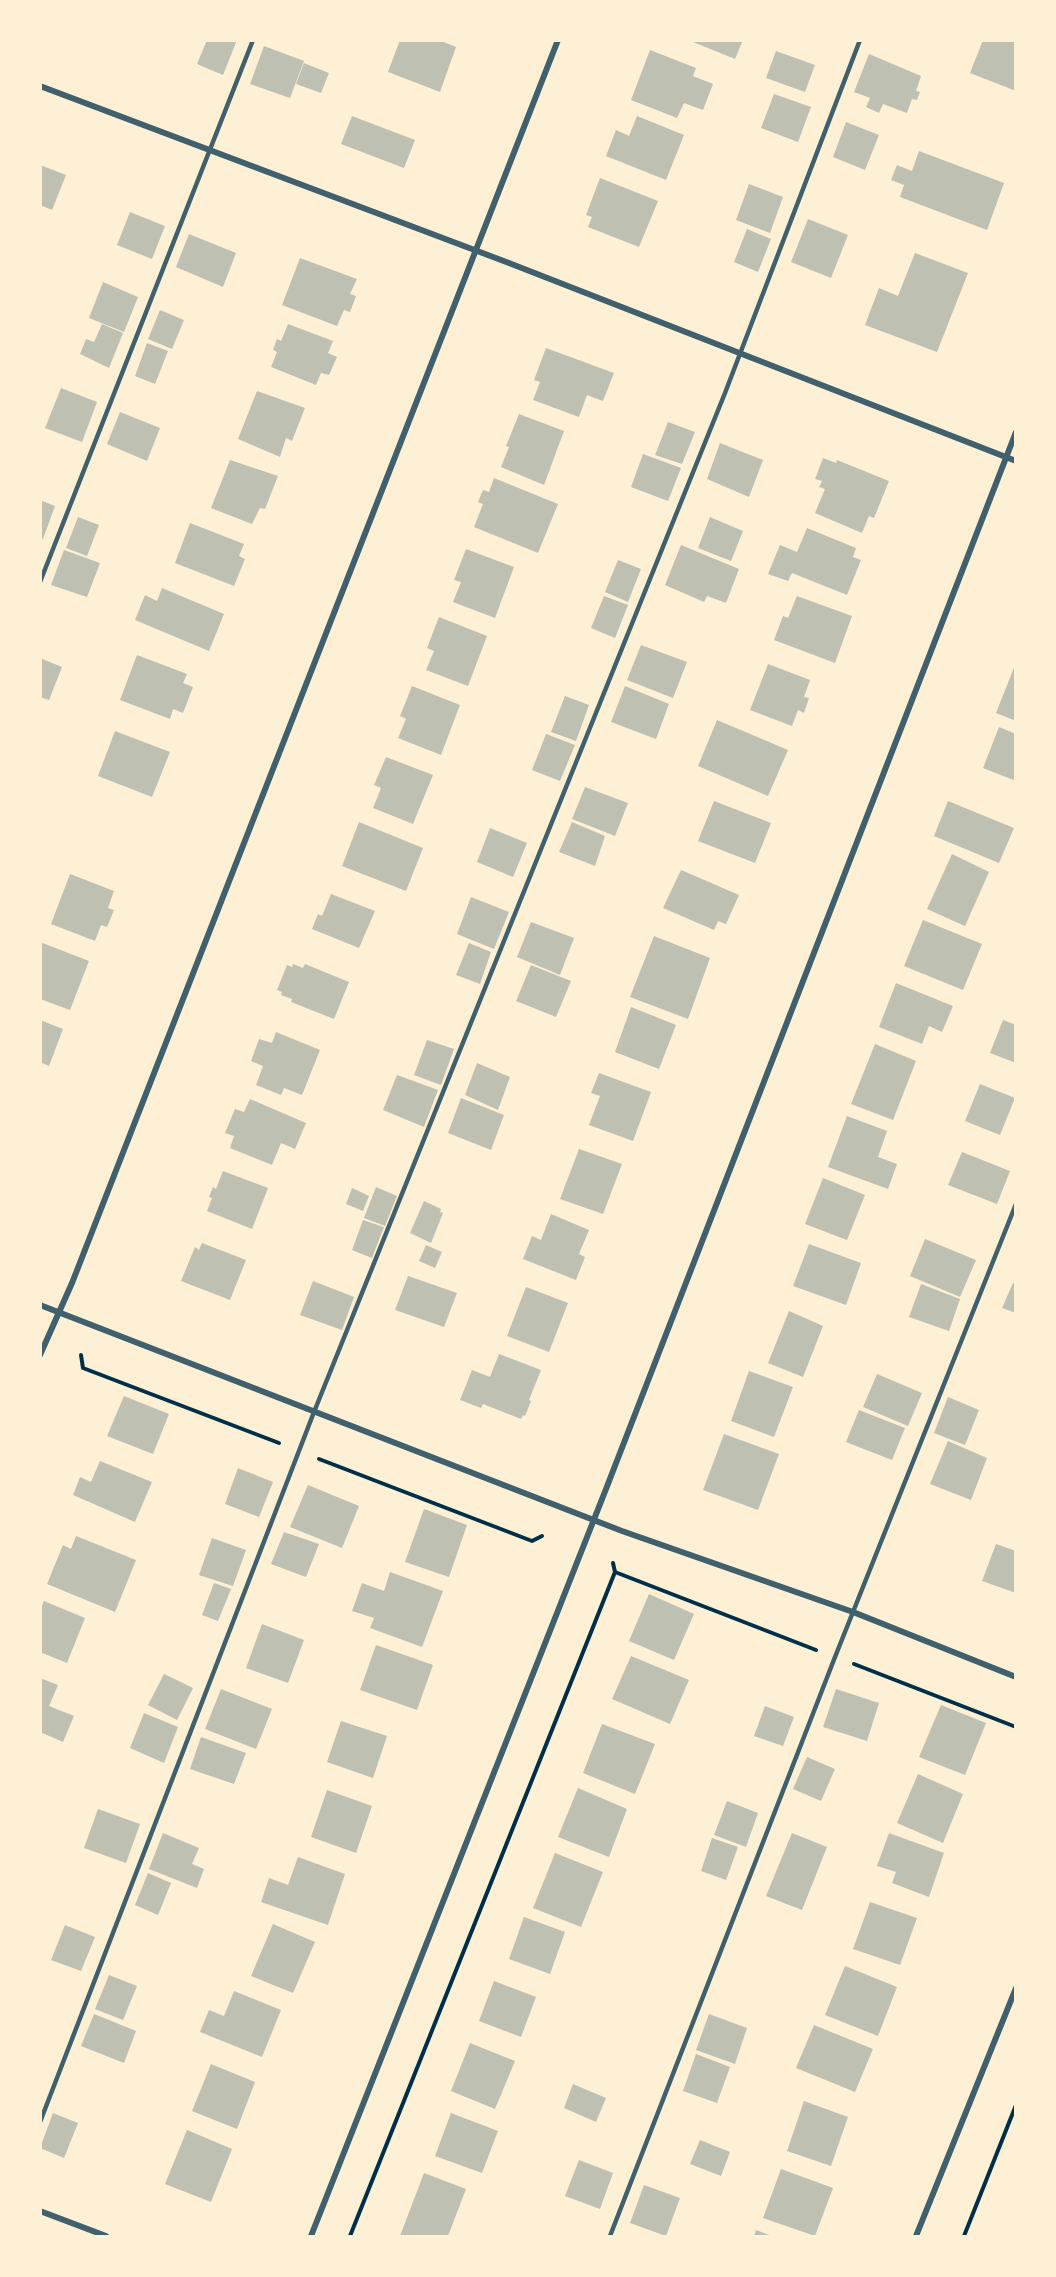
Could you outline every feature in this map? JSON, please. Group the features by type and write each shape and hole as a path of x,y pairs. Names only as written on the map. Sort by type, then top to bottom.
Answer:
{"street":[{"path":"40,1355 60,1312 558,40"},
{"path":"40,86 476,251 1016,461"},
{"path":"311,2236 1016,432"},
{"path":"40,1305 622,1531 853,1612 1016,1677"},
{"path":"916,2236 1016,1988"},
{"path":"40,2211 106,2236"}],"lane":[{"path":"40,582 253,40"},
{"path":"40,2122 314,1412 741,354 860,40"},
{"path":"610,2236 835,1657 1016,1204"}],"path":[{"path":"350,2236 615,1572 613,1563"},
{"path":"615,1572 1016,1727"},
{"path":"964,2236 1016,2105"}],"building":[{"path":"207,40 237,40 223,75 197,64"},
{"path":"400,40 439,40 456,47 440,92 388,72"},
{"path":"688,40 743,40 735,59"},
{"path":"983,40 1016,40 1016,91 970,73"},
{"path":"264,46 304,61 290,98 250,84"},
{"path":"650,50 696,68 693,76 713,84 703,110 684,103 677,118 631,100"},
{"path":"776,51 815,65 805,92 766,78"},
{"path":"869,54 921,76 916,91 920,92 917,100 912,99 907,113 883,104 879,113 866,107 870,98 854,92"},
{"path":"304,63 329,73 321,93 296,84"},
{"path":"774,94 811,107 798,142 761,128"},
{"path":"352,116 415,140 404,168 341,144"},
{"path":"637,116 684,135 666,180 606,156 616,130 629,136"},
{"path":"846,122 879,135 865,170 833,157"},
{"path":"919,151 1004,183 987,230 900,197 904,185 891,180 897,165 912,171"},
{"path":"40,165 66,175 52,210 40,205"},
{"path":"600,178 658,201 639,247 588,227 592,217 586,215"},
{"path":"749,184 783,197 770,233 736,220"},
{"path":"130,212 165,226 152,259 117,245"},
{"path":"808,219 848,235 831,278 791,262"},
{"path":"747,229 771,239 758,272 734,262"},
{"path":"189,234 236,253 223,287 176,267"},
{"path":"915,253 968,273 937,352 865,325 879,288 898,296"},
{"path":"300,258 357,279 350,294 356,296 350,312 344,310 337,326 282,305"},
{"path":"103,282 138,297 124,332 89,318"},
{"path":"160,310 184,320 172,349 148,339"},
{"path":"102,324 123,333 109,368 80,354 86,339 94,342"},
{"path":"288,324 333,341 328,353 337,357 329,375 321,373 316,385 271,367 277,352 273,350 277,339 281,341"},
{"path":"147,343 168,351 155,384 135,376"},
{"path":"546,348 614,373 603,401 587,395 579,417 533,400 540,382 534,380"},
{"path":"61,388 97,402 82,442 45,428"},
{"path":"257,391 305,408 292,441 286,438 280,457 238,439"},
{"path":"120,412 160,428 147,461 107,444"},
{"path":"519,414 564,431 544,485 501,467 509,447 506,446"},
{"path":"668,422 695,432 682,464 655,455"},
{"path":"720,443 763,460 749,497 707,479"},
{"path":"643,454 681,468 668,501 631,487"},
{"path":"823,458 836,463 837,460 889,481 874,518 869,516 862,533 815,513 825,489 819,487 822,481 815,479"},
{"path":"230,460 278,476 265,509 260,508 252,524 211,508"},
{"path":"494,478 558,504 538,553 474,527 483,504 478,502 483,490 489,492"},
{"path":"40,500 55,506 43,539 40,538"},
{"path":"78,517 99,525 87,556 66,548"},
{"path":"710,517 743,531 731,561 698,548"},
{"path":"190,523 244,544 239,556 245,559 234,586 175,563"},
{"path":"807,528 856,548 853,557 861,560 847,595 792,573 788,581 768,574 780,545 797,552"},
{"path":"681,545 739,569 726,603 707,596 704,602 665,585"},
{"path":"466,549 514,567 495,618 453,602 461,582 454,580"},
{"path":"64,550 100,563 87,597 51,585"},
{"path":"618,560 641,569 628,602 605,592"},
{"path":"162,588 224,614 209,651 135,620 145,595 157,601"},
{"path":"604,596 628,605 615,638 591,628"},
{"path":"797,596 852,616 835,663 774,640 783,616 788,618"},
{"path":"439,617 487,636 468,686 426,670 434,651 427,648"},
{"path":"641,645 687,662 673,698 627,680"},
{"path":"137,655 187,674 183,683 193,687 183,713 173,709 170,719 120,700"},
{"path":"40,658 62,667 49,700 40,697"},
{"path":"768,664 810,680 804,697 809,698 804,713 798,710 792,726 750,710"},
{"path":"1016,665 1016,721 996,713"},
{"path":"412,686 460,705 441,755 398,738 406,719 400,716"},
{"path":"625,686 669,704 656,739 611,722"},
{"path":"565,696 589,705 576,741 551,732"},
{"path":"717,720 788,750 768,796 698,766"},
{"path":"999,727 1016,734 1016,781 983,768"},
{"path":"115,731 170,752 152,797 98,776"},
{"path":"546,734 575,745 560,781 532,770"},
{"path":"386,757 433,775 413,824 373,808 381,788 374,785"},
{"path":"585,787 628,803 615,836 572,819"},
{"path":"714,801 771,823 755,863 698,841"},
{"path":"948,801 1014,828 999,863 934,836"},
{"path":"359,822 423,848 406,891 342,866"},
{"path":"572,822 605,836 595,866 559,852"},
{"path":"490,828 527,843 513,877 477,862"},
{"path":"952,854 989,872 965,926 927,909"},
{"path":"681,870 739,895 726,924 718,921 714,930 663,908"},
{"path":"70,874 114,891 108,908 114,910 107,927 101,925 95,941 51,924"},
{"path":"331,894 375,911 359,948 312,929 318,914 322,916"},
{"path":"471,897 509,912 494,949 457,934"},
{"path":"923,920 982,944 963,990 904,966"},
{"path":"531,922 574,938 560,975 517,957"},
{"path":"654,936 710,958 688,1019 630,997"},
{"path":"40,942 89,961 70,1010 40,999"},
{"path":"469,943 491,952 480,984 456,975"},
{"path":"293,964 303,968 305,964 349,982 334,1019 291,1002 292,999 281,995 282,992 277,990 287,965 292,967"},
{"path":"531,965 571,981 556,1017 516,1001"},
{"path":"896,983 953,1006 942,1032 929,1026 922,1044 879,1027"},
{"path":"631,1007 676,1025 659,1069 615,1052"},
{"path":"40,1020 63,1029 49,1066 40,1062"},
{"path":"1003,1020 1016,1025 1016,1063 990,1053"},
{"path":"276,1032 320,1050 302,1095 284,1088 281,1095 256,1085 263,1066 251,1061 259,1039 272,1043"},
{"path":"427,1040 454,1049 441,1085 414,1075"},
{"path":"875,1044 916,1061 893,1120 851,1104"},
{"path":"477,1063 510,1077 498,1110 465,1095"},
{"path":"599,1073 651,1092 633,1141 589,1125 600,1096 591,1093"},
{"path":"397,1075 438,1090 424,1127 383,1110"},
{"path":"980,1084 1015,1098 1000,1135 965,1121"},
{"path":"461,1098 504,1115 491,1150 448,1133"},
{"path":"250,1099 306,1123 295,1149 281,1143 272,1165 230,1148 234,1136 225,1133 235,1109 244,1112"},
{"path":"847,1116 887,1131 878,1157 897,1164 888,1189 828,1167"},
{"path":"579,1149 622,1164 603,1214 560,1199"},
{"path":"962,1152 1010,1171 997,1204 948,1185"},
{"path":"223,1171 268,1188 252,1229 207,1211 213,1187 216,1189"},
{"path":"823,1178 865,1195 847,1240 805,1224"},
{"path":"376,1187 397,1196 385,1226 364,1218"},
{"path":"352,1188 369,1196 363,1211 346,1204"},
{"path":"424,1201 441,1209 440,1212 443,1213 431,1243 410,1233"},
{"path":"551,1214 589,1230 579,1254 585,1257 576,1280 523,1259 532,1236 541,1240"},
{"path":"363,1220 384,1227 372,1258 352,1250"},
{"path":"925,1239 976,1260 960,1297 910,1276"},
{"path":"202,1243 246,1260 230,1300 181,1281 195,1247 199,1250"},
{"path":"809,1244 861,1263 846,1305 793,1286"},
{"path":"426,1245 442,1252 435,1268 419,1261"},
{"path":"408,1276 457,1293 444,1327 395,1310"},
{"path":"313,1281 354,1297 342,1330 300,1315"},
{"path":"1013,1283 1016,1284 1016,1313 1002,1308"},
{"path":"921,1284 960,1299 949,1331 909,1317"},
{"path":"526,1287 568,1303 549,1352 507,1336"},
{"path":"789,1311 823,1326 803,1377 768,1363"},
{"path":"499,1354 541,1370 525,1416 523,1415 521,1419 483,1404 481,1408 460,1400 472,1370 490,1377"},
{"path":"749,1371 793,1387 774,1437 731,1421"},
{"path":"877,1374 922,1393 908,1426 863,1407"},
{"path":"124,1396 169,1414 153,1454 107,1436"},
{"path":"948,1397 979,1410 965,1445 934,1433"},
{"path":"859,1410 905,1428 892,1460 846,1442"},
{"path":"724,1434 779,1454 758,1510 703,1490"},
{"path":"948,1441 987,1458 971,1500 930,1484"},
{"path":"100,1461 152,1482 135,1522 73,1495 80,1477 91,1482"},
{"path":"238,1468 273,1482 259,1517 225,1504"},
{"path":"308,1485 359,1506 342,1548 290,1527"},
{"path":"424,1509 467,1525 449,1577 405,1562"},
{"path":"284,1532 319,1544 306,1577 271,1564"},
{"path":"76,1536 136,1560 115,1612 47,1584 63,1545 71,1549"},
{"path":"212,1538 246,1550 233,1586 199,1575"},
{"path":"996,1544 1016,1551 1016,1593 982,1581"},
{"path":"390,1572 443,1591 422,1647 370,1628 374,1618 352,1611 362,1583 384,1591"},
{"path":"214,1583 231,1589 218,1621 202,1615"},
{"path":"649,1594 694,1614 674,1660 629,1641"},
{"path":"44,1601 85,1618 67,1663 40,1652 40,1610"},
{"path":"262,1624 304,1640 288,1683 246,1668"},
{"path":"376,1645 433,1665 417,1710 360,1690"},
{"path":"631,1656 689,1680 670,1724 612,1699"},
{"path":"164,1674 193,1688 177,1720 148,1705"},
{"path":"40,1678 58,1685 49,1706 74,1716 63,1742 40,1732"},
{"path":"221,1689 272,1709 256,1749 205,1729"},
{"path":"836,1689 879,1703 867,1741 823,1727"},
{"path":"941,1705 986,1723 965,1775 919,1757"},
{"path":"765,1706 794,1717 783,1746 754,1736"},
{"path":"144,1713 178,1727 164,1763 130,1748"},
{"path":"341,1721 387,1736 373,1778 327,1762"},
{"path":"602,1724 655,1744 635,1794 583,1773"},
{"path":"201,1737 246,1753 234,1784 190,1769"},
{"path":"807,1757 835,1769 821,1801 793,1789"},
{"path":"918,1774 963,1794 943,1843 897,1823"},
{"path":"578,1788 627,1809 609,1857 558,1837"},
{"path":"327,1790 372,1806 356,1853 311,1837"},
{"path":"727,1801 758,1813 746,1847 714,1835"},
{"path":"98,1809 140,1824 126,1863 84,1848"},
{"path":"163,1833 199,1848 192,1864 204,1869 197,1888 149,1869"},
{"path":"792,1833 827,1847 802,1910 766,1896"},
{"path":"889,1833 944,1853 929,1897 892,1883 896,1872 877,1866"},
{"path":"712,1838 738,1847 726,1880 701,1871"},
{"path":"555,1853 603,1872 581,1927 533,1908"},
{"path":"298,1857 345,1874 328,1925 261,1902 269,1878 288,1885"},
{"path":"148,1873 171,1883 158,1915 135,1905"},
{"path":"870,1902 917,1918 900,1965 853,1949"},
{"path":"524,1917 565,1932 550,1974 509,1959"},
{"path":"273,1924 315,1942 293,1993 251,1976"},
{"path":"65,1925 95,1937 81,1971 51,1960"},
{"path":"845,1966 897,1987 878,2036 825,2015"},
{"path":"109,1975 137,1986 123,2020 95,2009"},
{"path":"494,1981 536,1997 521,2037 479,2021"},
{"path":"234,1991 281,2010 262,2057 200,2032 209,2010 224,2016"},
{"path":"94,2014 136,2031 124,2063 81,2046"},
{"path":"709,2014 747,2028 735,2064 696,2050"},
{"path":"814,2025 873,2049 855,2092 796,2068"},
{"path":"470,2043 515,2061 495,2109 451,2091"},
{"path":"696,2054 730,2067 717,2103 683,2091"},
{"path":"211,2064 255,2082 237,2129 192,2111"},
{"path":"573,2084 606,2098 596,2122 564,2108"},
{"path":"804,2101 848,2117 831,2166 787,2151"},
{"path":"53,2113 78,2123 64,2158 40,2148"},
{"path":"451,2113 498,2131 482,2173 435,2156"},
{"path":"187,2130 232,2149 211,2202 165,2184"},
{"path":"700,2140 730,2152 721,2176 690,2164"},
{"path":"579,2160 613,2173 600,2209 565,2196"},
{"path":"781,2169 833,2188 815,2236 763,2218"},
{"path":"424,2173 466,2189 448,2236 400,2236"},
{"path":"644,2185 680,2198 666,2236 630,2223"},
{"path":"756,2230 772,2236 754,2236"}]}
